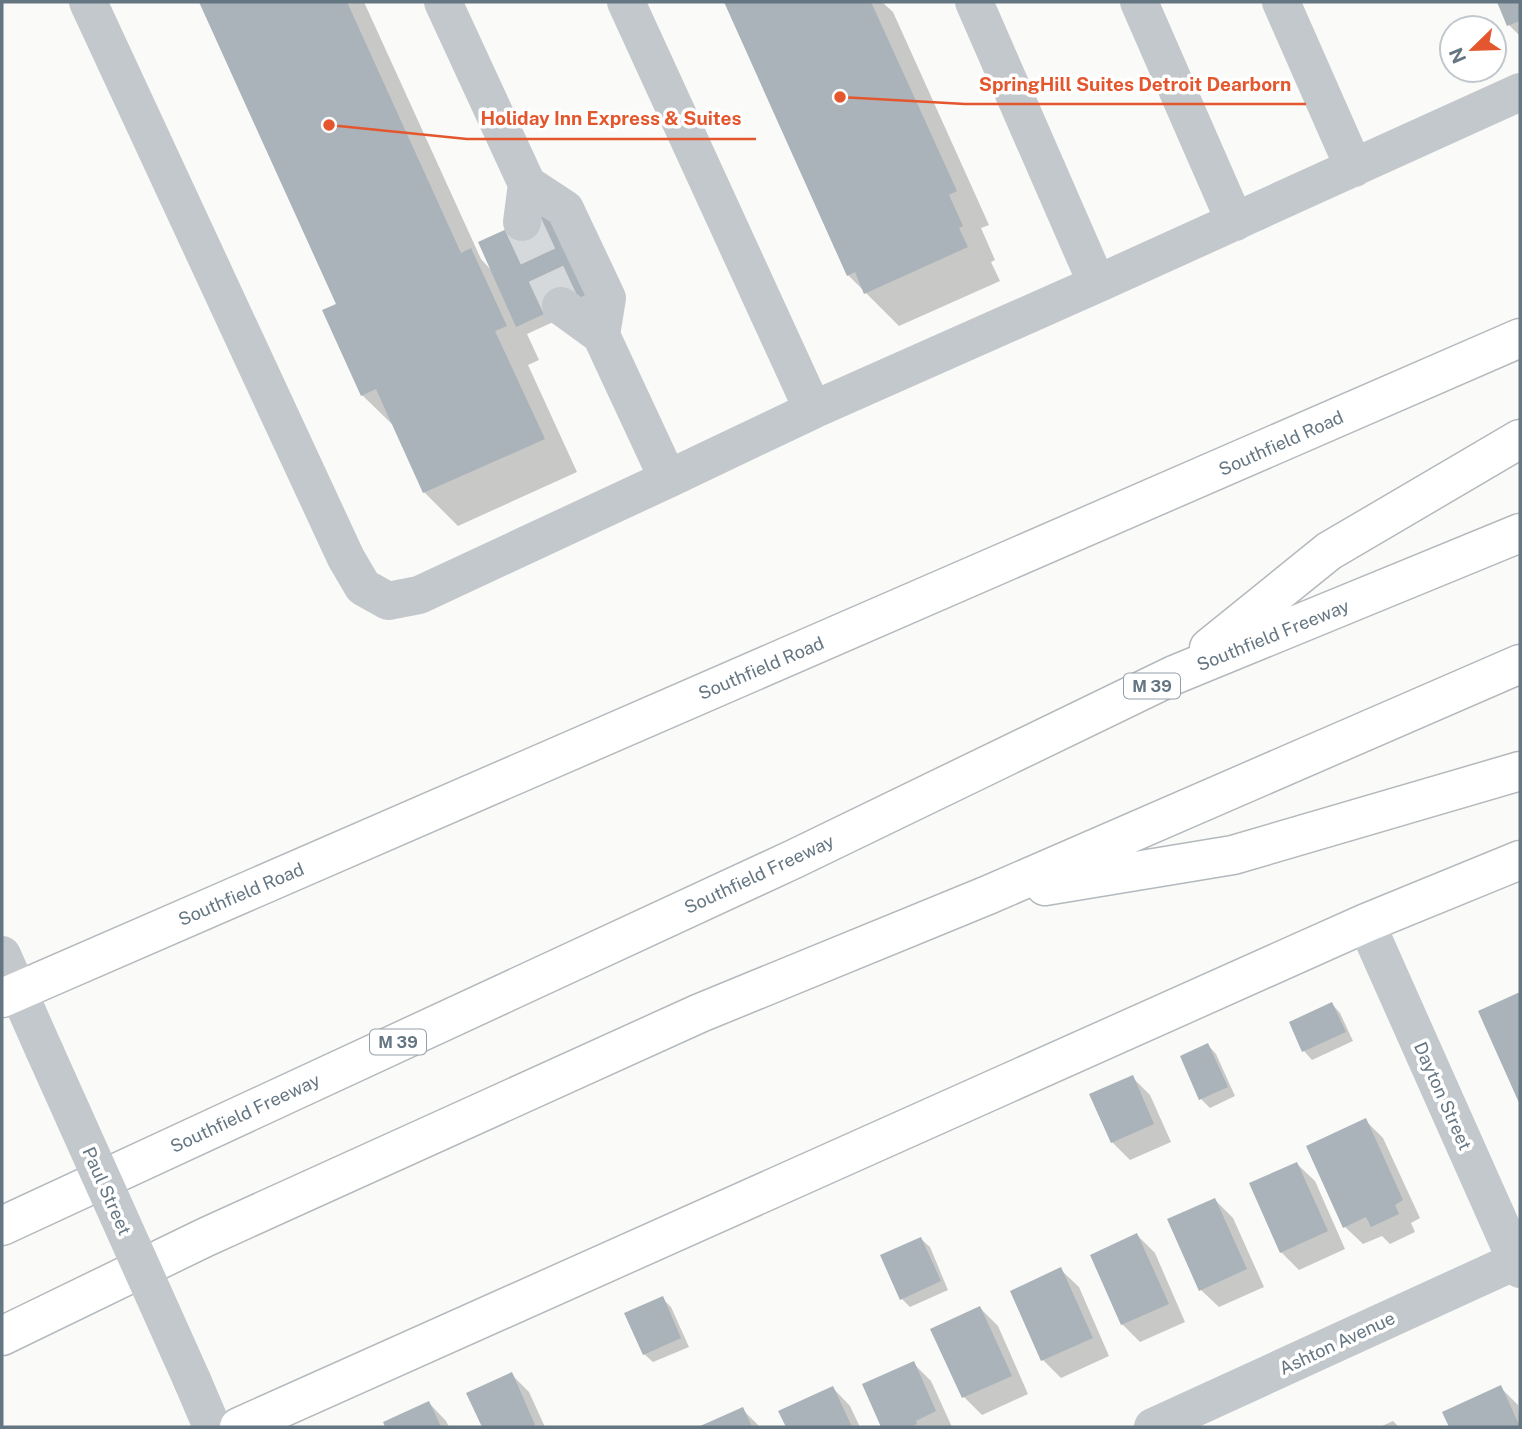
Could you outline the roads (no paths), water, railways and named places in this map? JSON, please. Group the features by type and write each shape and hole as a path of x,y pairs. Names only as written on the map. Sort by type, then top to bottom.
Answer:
{"main road":[{"name":"Southfield Road","path":"9,994 1520,338"},
{"path":"1174,675 1329,551 1520,439"},
{"name":"Southfield Freeway","path":"2,1226 794,859 1174,675 1520,533"},
{"path":"2,1336 206,1237 700,1013 988,895 1520,664"},
{"path":"988,895 1233,855 1520,771"},
{"path":"239,1427 1366,923 1520,860"}],"street":[{"path":"88,2 346,558 363,587 388,601 419,595 813,410 1520,92"},
{"path":"443,2 527,184 565,209 607,298 601,335"},
{"path":"625,2 813,410"},
{"path":"974,2 1097,284"},
{"path":"1139,2 1235,222"},
{"path":"1281,2 1354,168"},
{"path":"522,222 527,184"},
{"path":"561,306 601,335 668,479"},
{"name":"Dayton Street","path":"1366,923 1519,1262"},
{"name":"Paul Street","path":"2,955 9,994 45,1052 212,1427"},
{"name":"Ashton Avenue","path":"1153,1427 1519,1262"}],"tunnel":[{"path":"522,222 561,306"}],"place":[{"name":"SpringHill Suites Detroit Dearborn","path":"840,97"},
{"name":"Holiday Inn Express & Suites","path":"329,125"}]}
